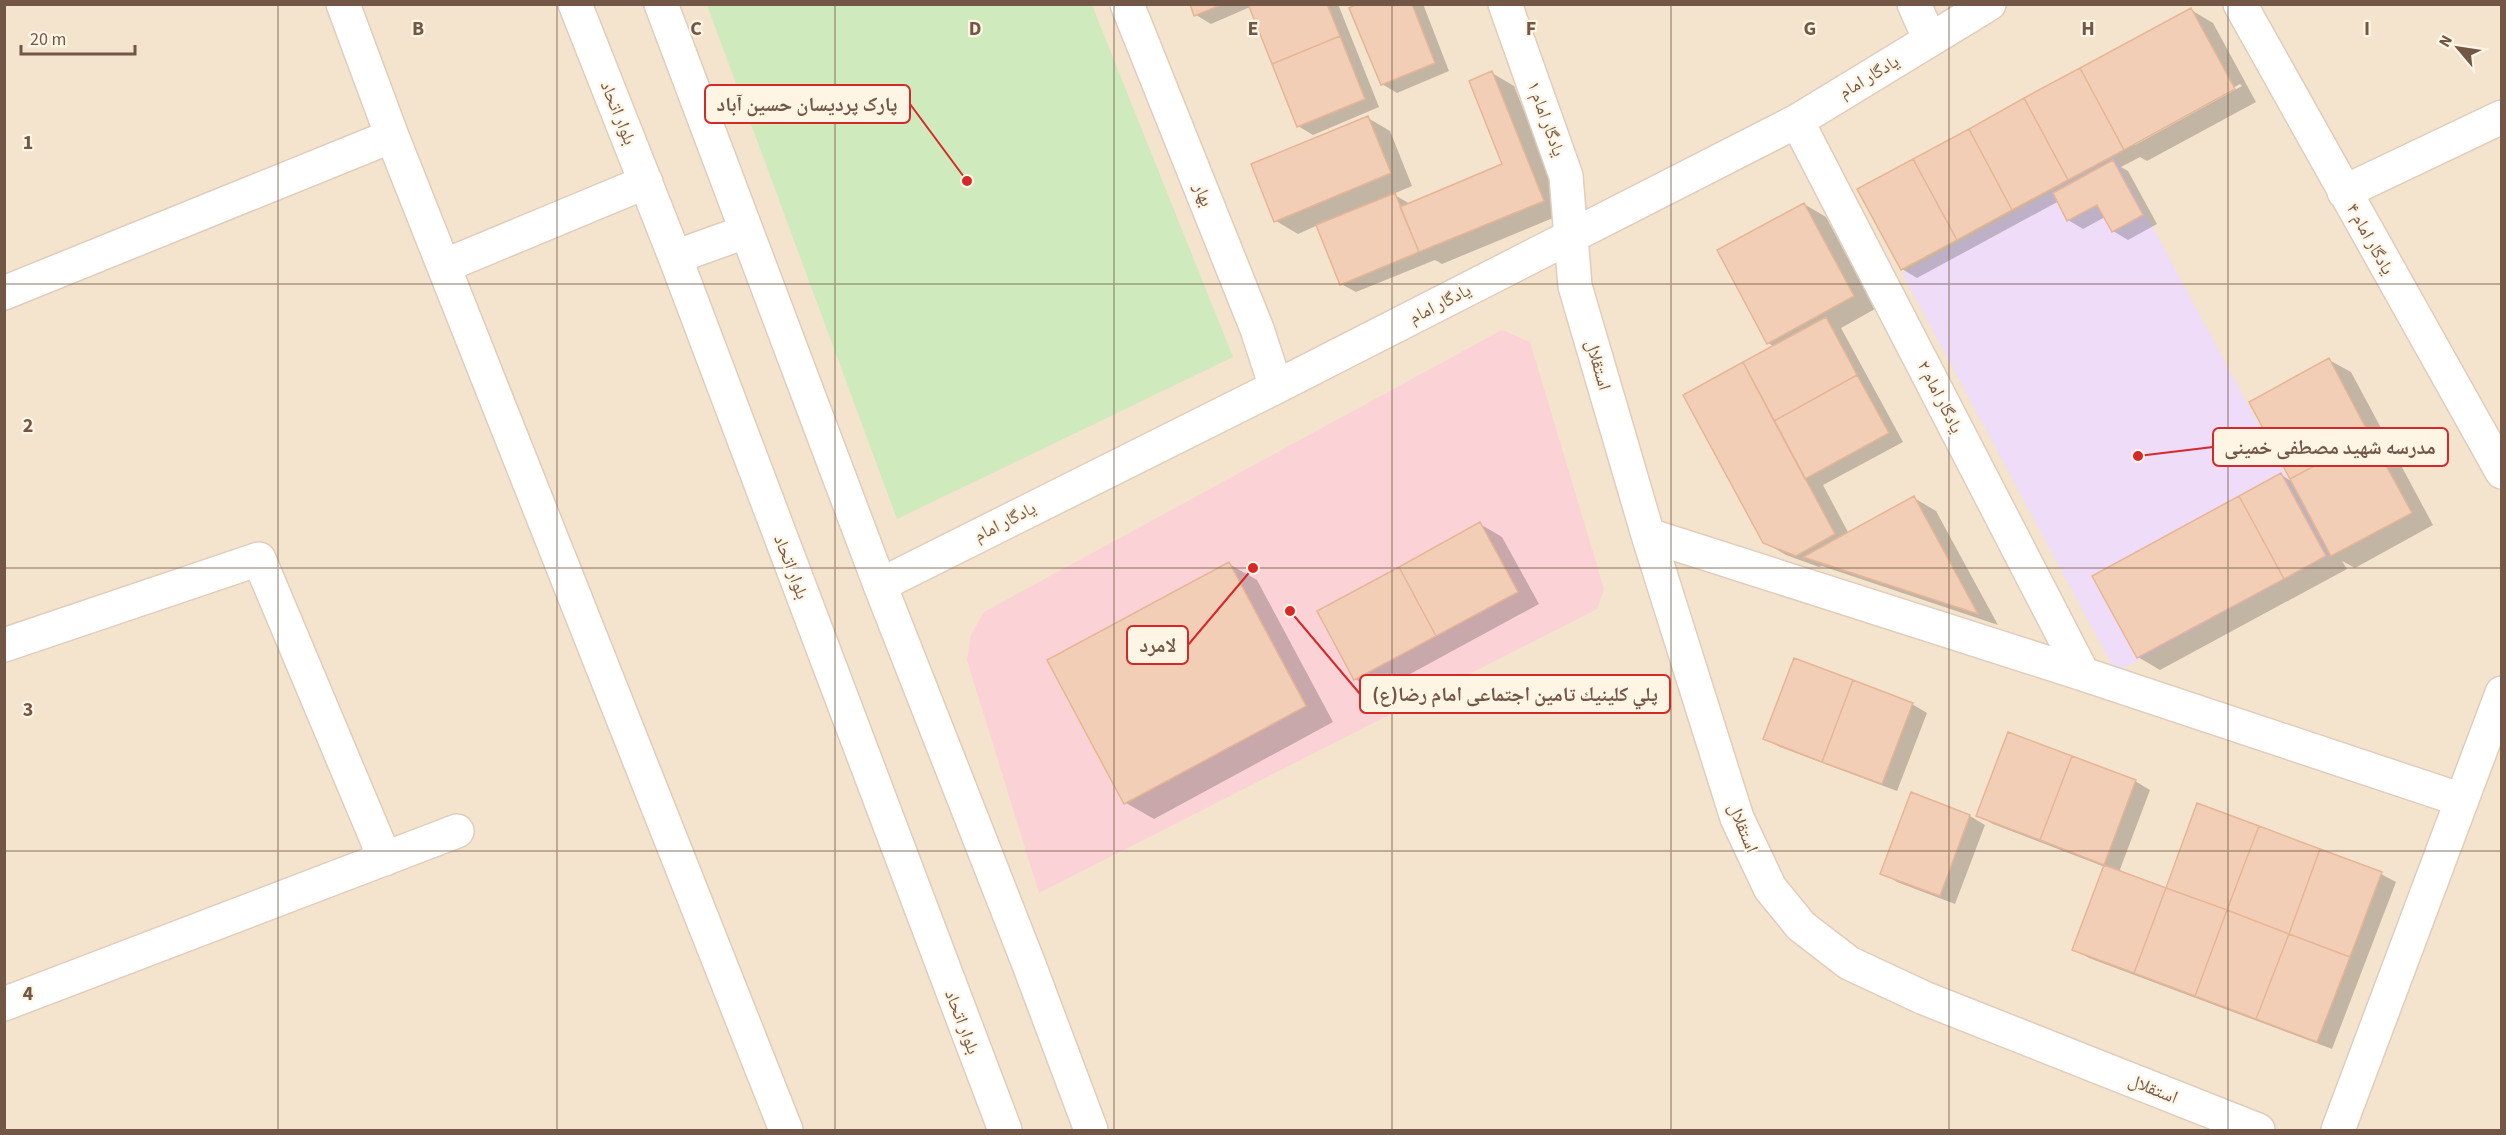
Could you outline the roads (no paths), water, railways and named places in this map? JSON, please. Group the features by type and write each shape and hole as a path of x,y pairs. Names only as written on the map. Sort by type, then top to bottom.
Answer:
{"street":[{"path":"343,4 392,136 786,1131"},
{"name":"بلوار اتحاد","path":"575,4 675,257 1005,1131"},
{"path":"661,4 745,232 1028,962 1091,1131"},
{"name":"بهار","path":"1127,4 1257,329 1276,387"},
{"name":"یادگار امام ۱","path":"1505,4 1566,176 1572,237"},
{"path":"1914,4 1930,40"},
{"name":"یادگار امام","path":"880,585 1276,387 1797,121 1989,4"},
{"name":"یادگار امام ۴","path":"2240,4 2502,472"},
{"path":"2344,192 2502,117"},
{"name":"یادگار امام ۲","path":"1797,121 2083,674"},
{"path":"4,293 392,136"},
{"path":"444,266 645,182"},
{"path":"675,257 745,232"},
{"name":"استقلال","path":"1572,237 1575,286 1648,535 1737,818 1770,888 1801,926 1850,963 1924,998 2258,1131"},
{"path":"1648,535 2083,674 2462,800"},
{"path":"4,645 259,559 385,860"},
{"path":"2338,1131 2462,800 2493,740 2502,693"},
{"path":"4,1004 457,831"}],"place":[{"name":"پارک پردیسان حسین آباد","path":"967,181"},
{"name":"مدرسه شهید مصطفی خمینی","path":"2138,456"},
{"name":"لامرد","path":"1253,568"},
{"name":"پلي كلينيك تامین اجتماعی امام رضا(ع)","path":"1290,611"}]}
